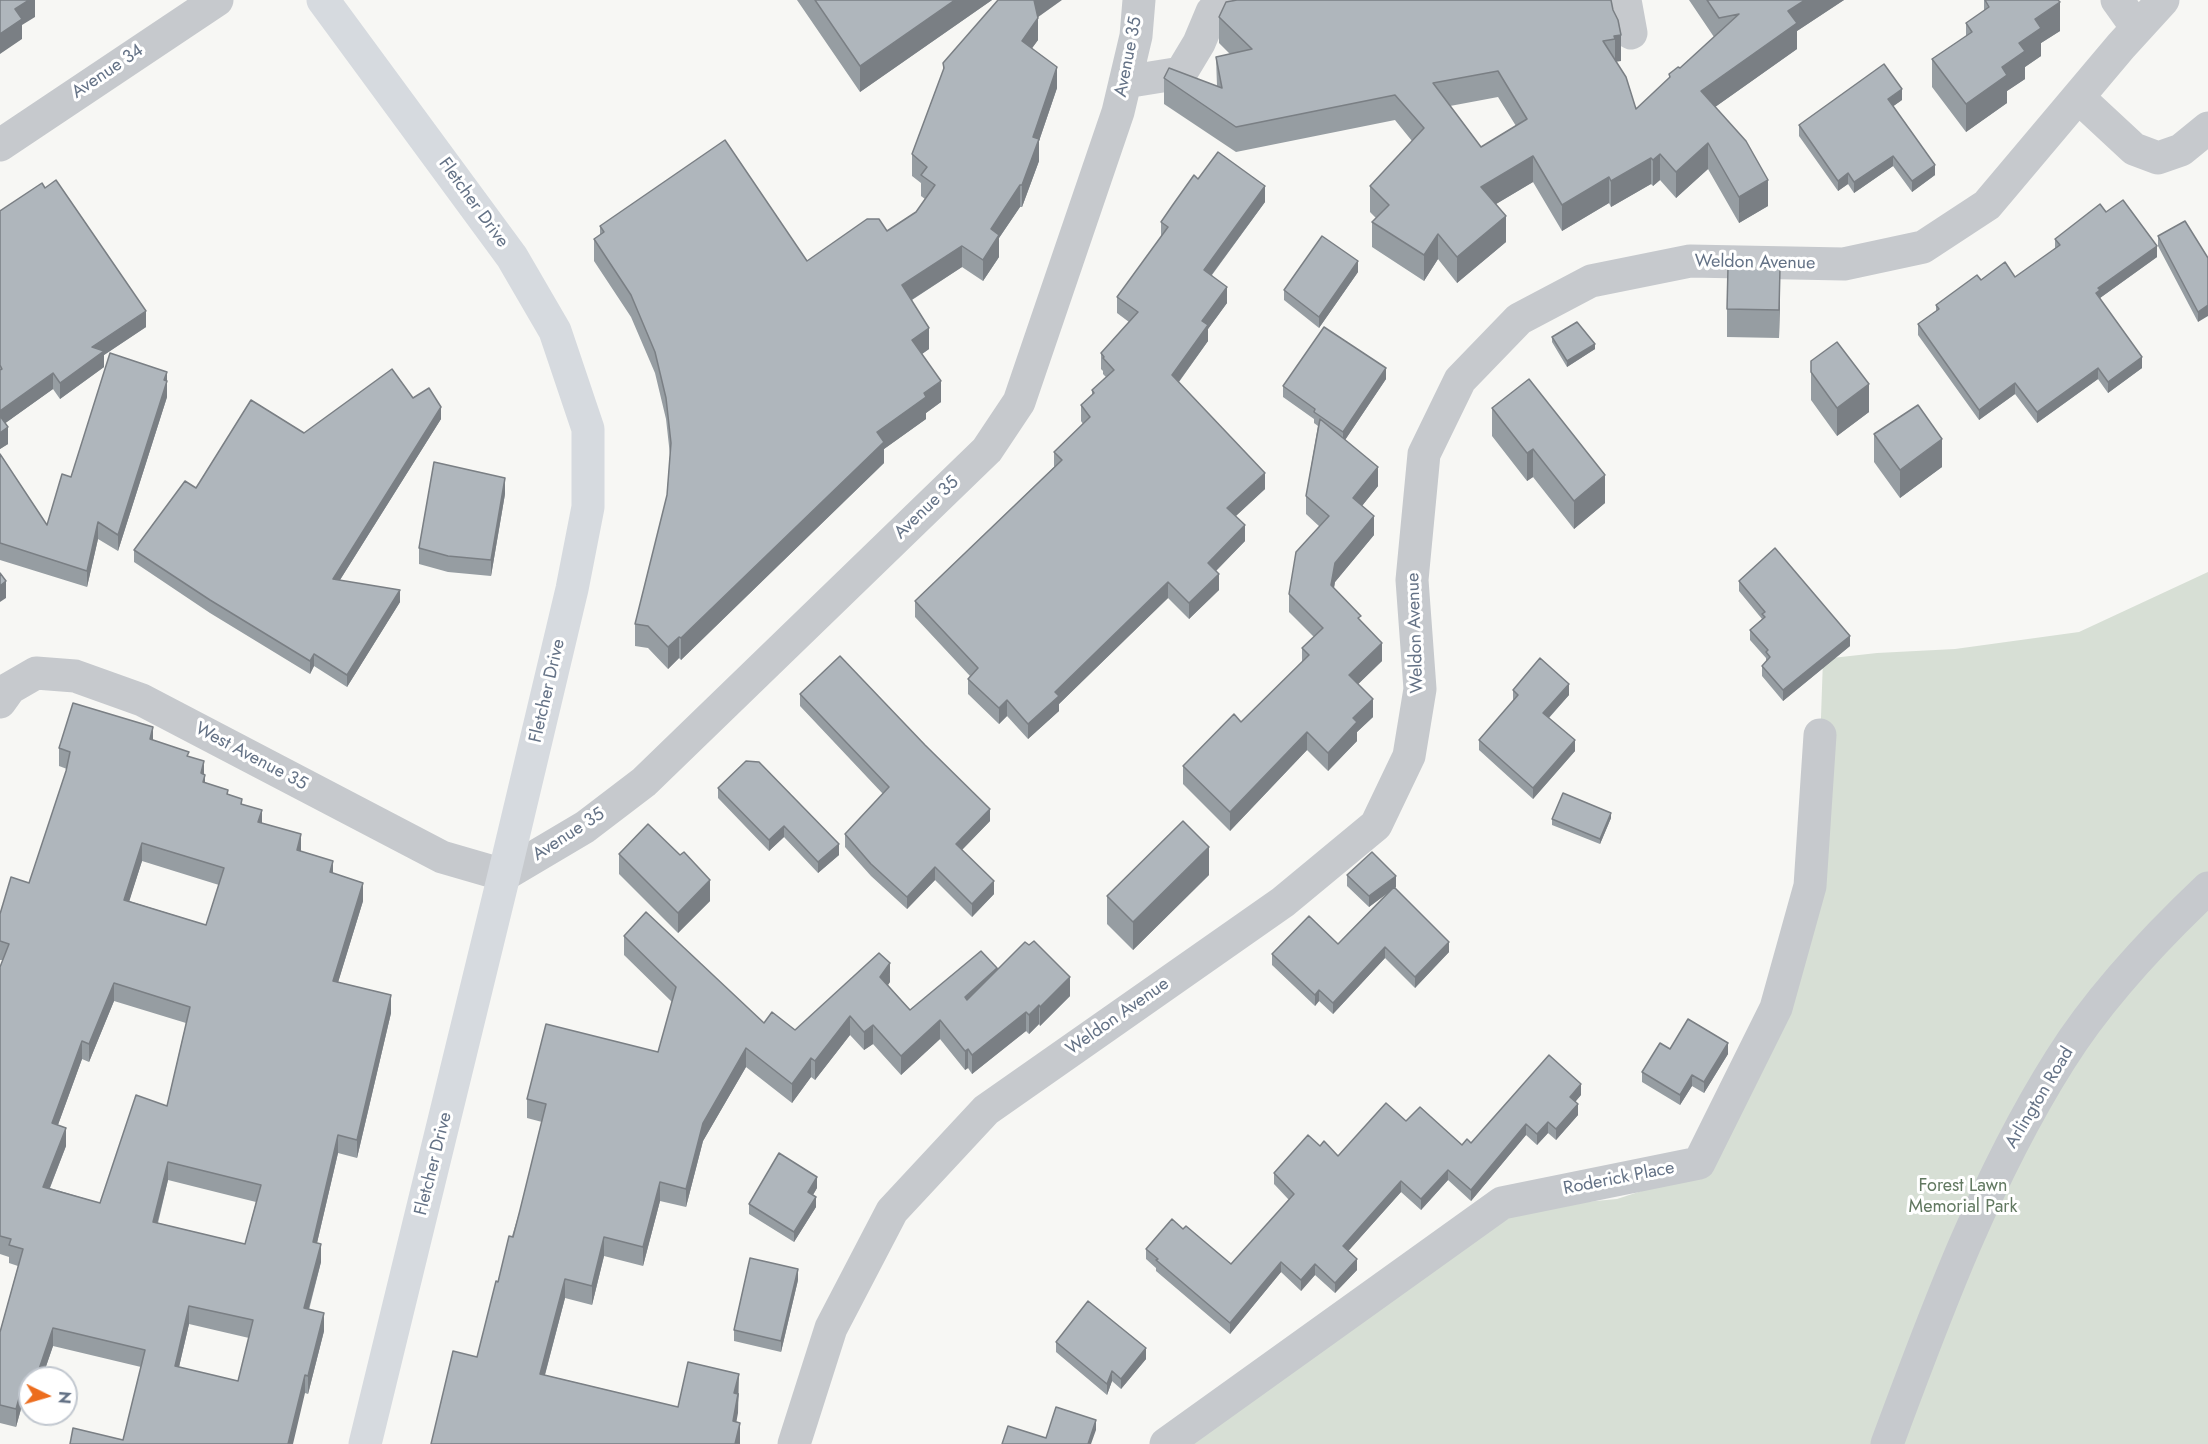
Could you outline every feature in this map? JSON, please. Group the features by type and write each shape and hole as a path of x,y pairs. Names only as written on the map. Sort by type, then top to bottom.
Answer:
{"main road":[{"name":"Fletcher Drive","path":"323,0 512,257 555,331 588,429 588,507 572,589 365,1444"}],"street":[{"name":"Avenue 34","path":"0,145 217,0"},
{"name":"Avenue 35","path":"504,875 585,827 644,782 987,450 1019,402 1118,112 1136,36 1139,0"},
{"path":"1125,82 1181,73 1199,43 1212,12 1268,0"},
{"path":"1625,0 1631,33"},
{"path":"2117,0 2137,28"},
{"name":"Weldon Avenue","path":"794,1444 831,1328 892,1211 986,1110 1283,902 1376,825 1409,756 1420,689 1412,580 1424,454 1460,380 1519,319 1591,281 1690,261 1844,264 1923,248 1987,205 2163,0"},
{"path":"2078,97 2134,149 2158,158 2181,150 2208,128"},
{"name":"West Avenue 35","path":"0,702 10,688 36,673 75,676 142,700 442,857 504,875"},
{"name":"Roderick Place","path":"1166,1444 1502,1203 1700,1163 1776,1008 1810,886 1820,735"},
{"name":"Arlington Road","path":"1887,1444 1955,1266 2017,1131 2061,1058 2101,1003 2160,933 2208,888"}],"green space":[{"name":"Forest Lawn Memorial Park","path":"2208,572 2208,1444 1192,1444 1509,1209 1617,1199 1675,1180 1735,1108 1817,833 1823,659 1877,653 1955,649 2079,632"}],"building":[{"path":"0,0 29,0 15,9 22,19 0,34"},
{"path":"815,0 955,0 860,66"},
{"path":"998,0 1034,0 1038,18 1022,41 1057,67 1033,137 1039,139 1022,185 991,229 999,235 983,260 962,246 902,285 929,328 912,340 941,381 924,393 926,397 877,432 884,442 681,638 679,637 668,647 648,626 635,624 667,495 671,443 666,398 655,352 631,295 594,239 604,232 600,226 725,140 807,261 867,219 879,219 887,231 916,212 935,185 921,175 927,167 912,154 944,68 943,63"},
{"path":"1237,0 1611,0 1621,35 1614,36 1615,39 1603,41 1626,77 1636,109 1670,77 1669,74 1678,67 1680,68 1739,14 1719,18 1707,0 1805,0 1788,11 1797,23 1701,91 1746,141 1768,180 1739,197 1708,143 1676,172 1660,154 1653,160 1651,158 1611,181 1609,177 1562,205 1533,156 1481,187 1506,216 1457,257 1438,234 1424,255 1372,222 1389,205 1370,186 1424,128 1395,95 1236,127 1164,78 1169,68 1222,88 1216,57 1252,49 1219,17 1226,2","holes":["1498,71 1527,119 1481,147 1433,83"]},
{"path":"1985,0 2058,0 2060,2 2035,19 2041,28 2019,43 2025,51 2002,67 2007,75 1966,104 1932,59 1972,32 1966,23 1989,7"},
{"path":"1884,64 1902,89 1888,99 1935,165 1912,181 1893,156 1854,182 1848,173 1838,181 1799,125"},
{"path":"1218,152 1265,186 1204,270 1227,287 1202,321 1208,325 1172,375 1265,473 1227,508 1245,525 1208,563 1219,574 1189,603 1168,582 1055,692 1059,696 1028,724 1007,700 999,708 968,679 978,668 915,601 1062,460 1054,452 1090,417 1081,405 1094,393 1092,390 1114,370 1101,353 1138,312 1117,297 1168,227 1161,222 1172,206 1194,175 1198,179"},
{"path":"56,180 146,311 92,347 104,351 60,383 53,373 0,411 0,370 2,369 0,365 0,211 42,183 45,188"},
{"path":"2123,200 2157,246 2098,288 2100,290 2096,293 2142,357 2108,382 2098,368 2037,412 2015,383 1979,410 1918,324 1939,309 1936,305 1977,275 1981,280 2005,262 2015,277 2060,245 2055,239 2100,204 2106,212"},
{"path":"2185,221 2208,258 2208,305 2198,312 2158,236"},
{"path":"1322,236 1358,261 1319,317 1284,290"},
{"path":"1728,267 1780,268 1779,310 1727,309"},
{"path":"1577,322 1595,344 1567,361 1552,337"},
{"path":"1324,327 1386,368 1343,432 1283,386"},
{"path":"1837,342 1869,384 1837,408 1811,372 1811,361"},
{"path":"110,353 167,372 164,380 167,381 118,535 98,522 87,571 0,543 0,454 47,525 62,474 71,477"},
{"path":"392,369 413,398 429,388 441,407 333,579 400,590 347,675 314,654 310,661 134,550 185,481 196,488 251,400 304,433"},
{"path":"1529,379 1605,475 1574,501 1533,449 1527,453 1492,408"},
{"path":"1918,405 1942,439 1900,470 1874,434"},
{"path":"0,416 8,427 0,433"},
{"path":"1320,419 1378,467 1353,498 1374,516 1335,563 1331,585 1361,616 1358,618 1382,643 1349,675 1373,699 1353,718 1357,722 1328,753 1307,732 1230,812 1183,766 1234,714 1241,722 1309,655 1302,648 1323,628 1289,594 1296,552 1329,516 1306,496"},
{"path":"434,462 505,478 491,560 448,556 419,548"},
{"path":"1775,548 1850,636 1783,690 1762,666 1770,657 1766,652 1768,650 1750,630 1765,617 1762,614 1765,612 1739,581"},
{"path":"0,573 6,581 0,586"},
{"path":"840,656 990,809 956,844 994,881 972,904 935,867 907,897 871,864 845,834 889,787 800,694"},
{"path":"1540,658 1569,684 1543,713 1575,740 1533,788 1479,740 1518,695 1513,690"},
{"path":"73,703 153,727 150,739 189,752 187,756 204,761 201,773 205,775 203,782 228,790 227,794 242,799 241,804 262,810 258,822 301,834 297,850 333,861 330,872 363,883 333,981 391,995 357,1140 338,1135 313,1242 321,1244 304,1308 324,1313 308,1376 305,1375 288,1444 70,1444 73,1428 123,1440 145,1350 53,1328 40,1366 18,1366 16,1409 0,1405 0,1332 23,1249 9,1245 11,1239 0,1236 0,967 9,944 0,941 0,914 11,877 29,883 66,771 70,752 59,748","holes":["142,843 224,868 206,925 124,900","114,983 190,1007 167,1106 136,1095 100,1203 43,1187 66,1128 52,1123 82,1041 89,1044","168,1162 261,1185 245,1244 153,1222","189,1306 253,1320 238,1381 175,1366"]},
{"path":"746,761 759,762 839,844 818,862 784,826 769,840 718,788"},
{"path":"1563,793 1611,813 1600,839 1552,819"},
{"path":"1183,821 1209,847 1133,922 1107,896"},
{"path":"648,824 680,855 684,852 710,880 678,913 619,854"},
{"path":"1372,852 1396,876 1369,896 1347,875"},
{"path":"1394,887 1449,942 1415,977 1385,947 1333,1003 1319,990 1315,995 1272,954 1309,916 1338,944"},
{"path":"646,912 764,1023 772,1012 795,1030 879,953 890,963 880,977 910,1010 981,951 997,968 965,997 967,1000 1025,942 1029,945 1034,941 1070,977 1040,1007 1039,1005 1029,1015 1026,1012 972,1055 968,1049 965,1051 940,1020 901,1056 873,1025 864,1032 850,1016 815,1061 811,1058 792,1084 746,1048 703,1123 686,1189 660,1182 643,1247 604,1237 592,1286 565,1279 540,1374 678,1407 688,1362 739,1374 734,1393 738,1394 733,1421 740,1423 735,1444 431,1444 453,1351 477,1357 509,1236 513,1237 546,1104 527,1099 546,1024 658,1052 676,987 624,936"},
{"path":"1688,1019 1728,1043 1704,1082 1692,1075 1680,1095 1642,1072 1660,1043 1670,1049"},
{"path":"1549,1055 1581,1084 1570,1097 1578,1104 1556,1129 1548,1122 1537,1134 1526,1124 1471,1190 1448,1170 1421,1199 1401,1181 1343,1246 1357,1259 1335,1283 1315,1264 1301,1280 1281,1262 1230,1323 1146,1249 1172,1219 1183,1229 1186,1226 1231,1264 1294,1194 1274,1173 1308,1135 1320,1146 1324,1141 1338,1156 1386,1103 1406,1121 1420,1107 1462,1145 1467,1139 1471,1143"},
{"path":"779,1153 817,1177 808,1192 816,1197 794,1232 749,1204"},
{"path":"750,1258 798,1269 781,1341 734,1330"},
{"path":"1088,1301 1146,1348 1121,1379 1112,1371 1107,1384 1056,1342"},
{"path":"1056,1407 1096,1420 1088,1444 1002,1444 1008,1426 1046,1438"}]}
